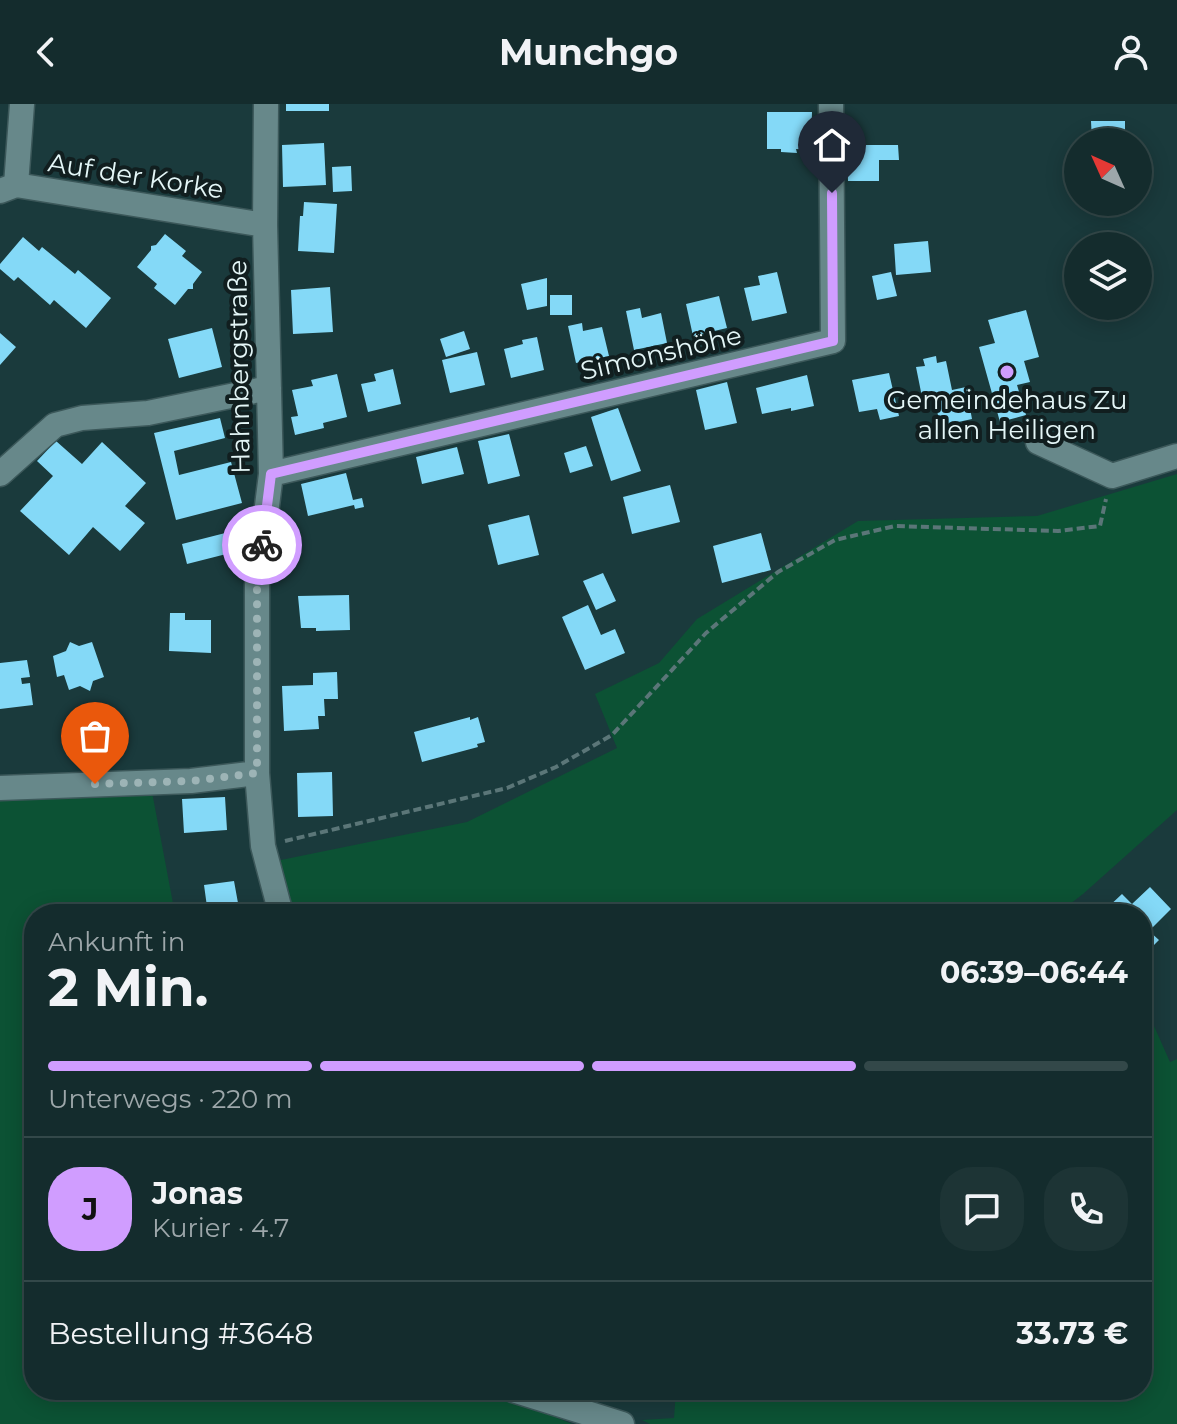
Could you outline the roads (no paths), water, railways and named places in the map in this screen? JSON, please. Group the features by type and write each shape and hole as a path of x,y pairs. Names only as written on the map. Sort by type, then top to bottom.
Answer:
{"street":[{"path":"8,188 22,104"},
{"name":"Hahnbergstraße","path":"266,104 265,225 271,474 257,585 257,773 263,846 278,904"},
{"name":"Simonshöhe","path":"271,474 833,341 831,104"},
{"name":"Auf der Korke","path":"8,188 265,225"},
{"path":"0,474 55,425 82,418 148,413 269,388"},
{"path":"1038,442 1112,476 1177,456"},
{"path":"0,788 191,781 257,773"},
{"path":"545,1400 622,1424"}],"place":[{"name":"Gemeindehaus Zu allen Heiligen","path":"1007,372"}]}
